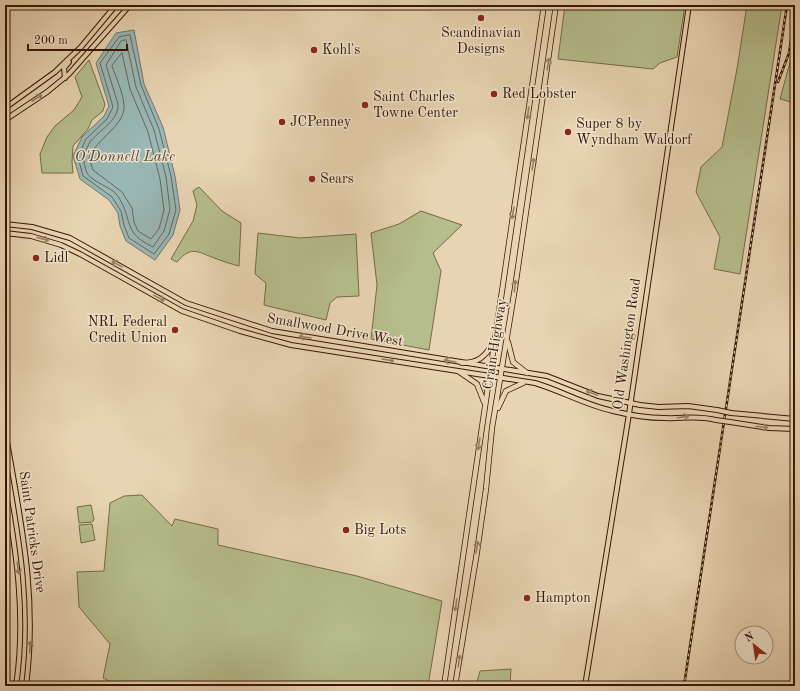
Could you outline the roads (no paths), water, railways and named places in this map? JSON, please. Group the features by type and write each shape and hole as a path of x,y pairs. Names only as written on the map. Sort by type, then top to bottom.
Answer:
{"highway":[{"name":"Crain Highway","path":"444,686 544,5"},
{"name":"Crain Highway","path":"455,686 485,496 494,419 556,5"},
{"path":"507,338 512,359 516,366 527,373"},
{"path":"462,363 473,363 479,360 487,353 494,342"},
{"path":"458,371 477,384 485,405"},
{"path":"494,419 506,391 522,383"}],"main road":[{"path":"5,108 55,72 81,47 116,5"},
{"path":"5,120 65,78 130,5"},
{"name":"Old Washington Road","path":"585,686 629,414 689,5"},
{"path":"65,78 64,68 81,50 81,47"},
{"name":"Smallwood Drive West","path":"5,224 32,227 70,238 186,303 256,327 292,335 547,376 598,396 630,403 658,407 688,406 731,413 795,419"},
{"name":"Smallwood Drive West","path":"5,233 23,235 56,244 80,254 182,311 240,331 291,344 548,387 588,404 629,414 665,418 697,417 769,428 795,429"},
{"name":"Saint Patricks Drive","path":"5,430 29,578 31,638 26,686"},
{"name":"Saint Patricks Drive","path":"5,488 20,584 21,644 16,686"}],"water":[{"name":"O'Donnell Lake","path":"134,30 144,84 163,127 175,176 180,210 173,235 155,260 126,241 120,226 118,213 109,200 80,179 73,156 82,137 104,116 109,106 96,63 116,33"}],"railway":[{"path":"684,686 787,5"},
{"path":"778,82 789,53 795,14"}],"place":[{"name":"Scandinavian Designs","path":"481,18"},
{"name":"Kohl's","path":"314,50"},
{"name":"Red Lobster","path":"494,94"},
{"name":"Saint Charles Towne Center","path":"365,105"},
{"name":"JCPenney","path":"282,122"},
{"name":"Super 8 by Wyndham Waldorf","path":"568,132"},
{"name":"Sears","path":"312,179"},
{"name":"Lidl","path":"36,258"},
{"name":"NRL Federal Credit Union","path":"175,330"},
{"name":"Big Lots","path":"346,530"},
{"name":"Hampton","path":"527,598"}]}
